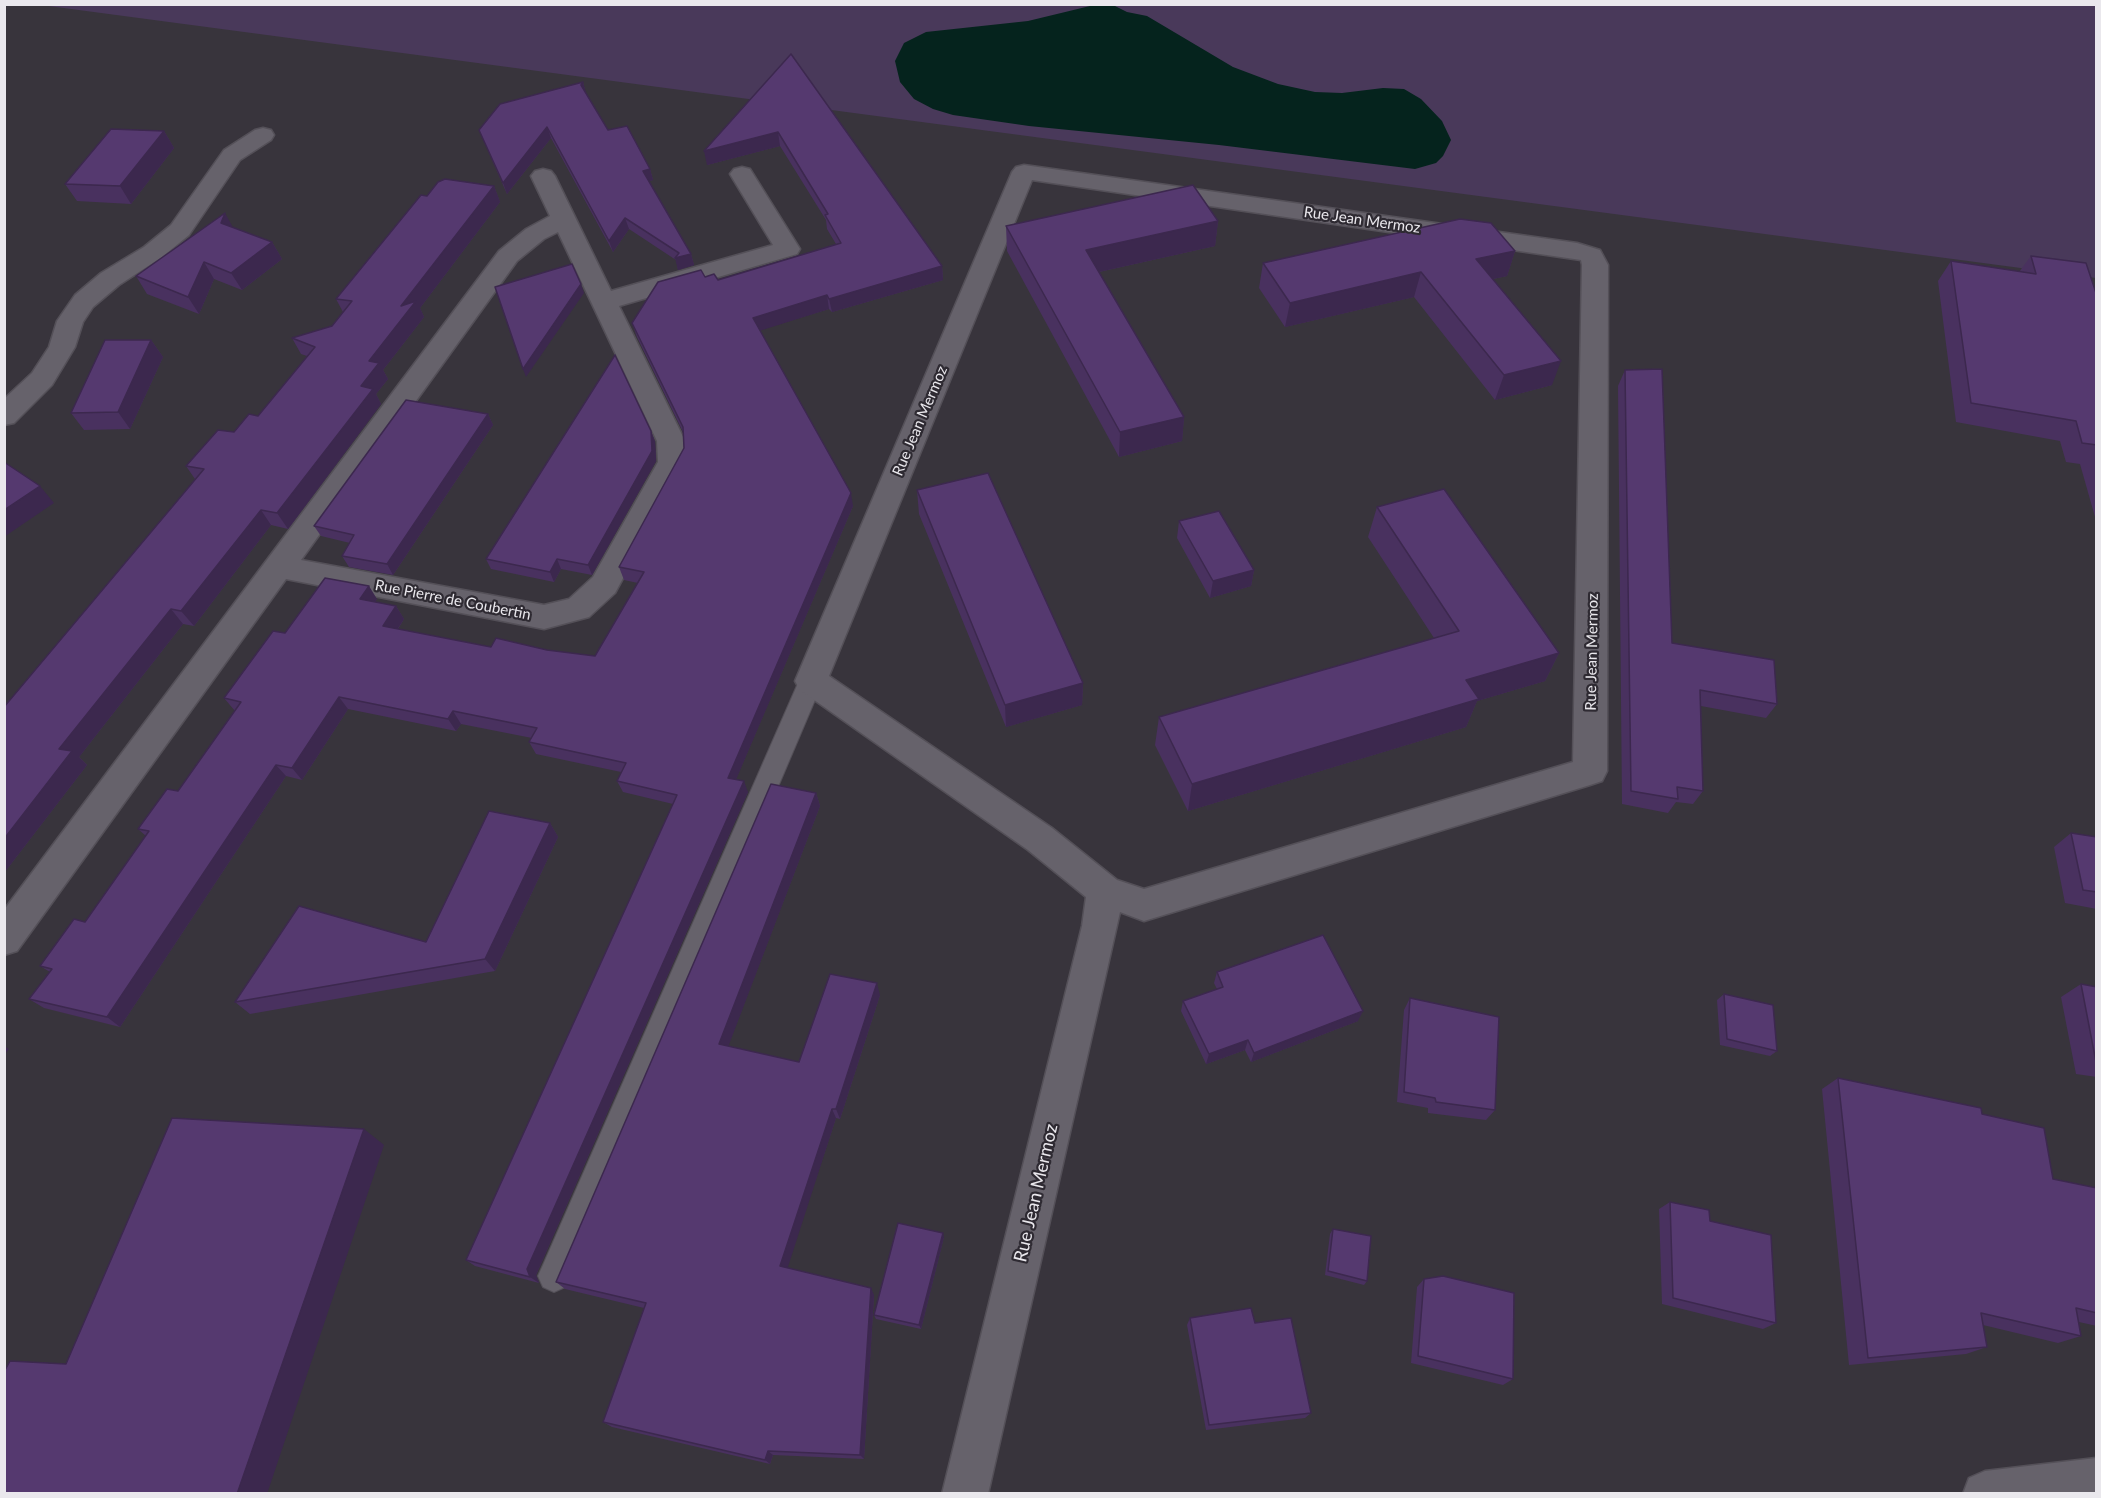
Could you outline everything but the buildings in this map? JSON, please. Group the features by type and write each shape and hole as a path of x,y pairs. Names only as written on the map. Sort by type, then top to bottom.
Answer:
{"street":[{"path":"4,416 42,379 62,347 70,321 84,301 110,279 153,252 180,230 232,154 263,135"},
{"name":"Rue Jean Mermoz","path":"1024,172 1577,251 1591,255 1596,265 1590,771 1144,905 1105,891 1040,839 811,681 1024,172"},
{"path":"603,302 788,249 742,174"},
{"name":"Rue Pierre de Coubertin","path":"280,567 544,617 578,609 604,585 672,462 671,441 543,176"},
{"path":"4,939 508,256 535,234 563,219"},
{"name":"Rue Jean Mermoz","path":"965,1494 1100,926 1105,891"},
{"path":"1985,1494 2097,1481"}],"lane":[{"path":"554,1276 811,681"}],"shaded area":[{"path":"41,5 2096,5 2096,278"},
{"path":"1113,5 1127,12 1147,16 1233,67 1278,84 1315,92 1342,93 1383,88 1404,89 1421,99 1442,121 1451,140 1443,156 1436,163 1415,169 1219,145 1029,126 953,115 933,109 914,99 900,82 895,61 904,43 926,32 1028,21 1090,6"}]}
